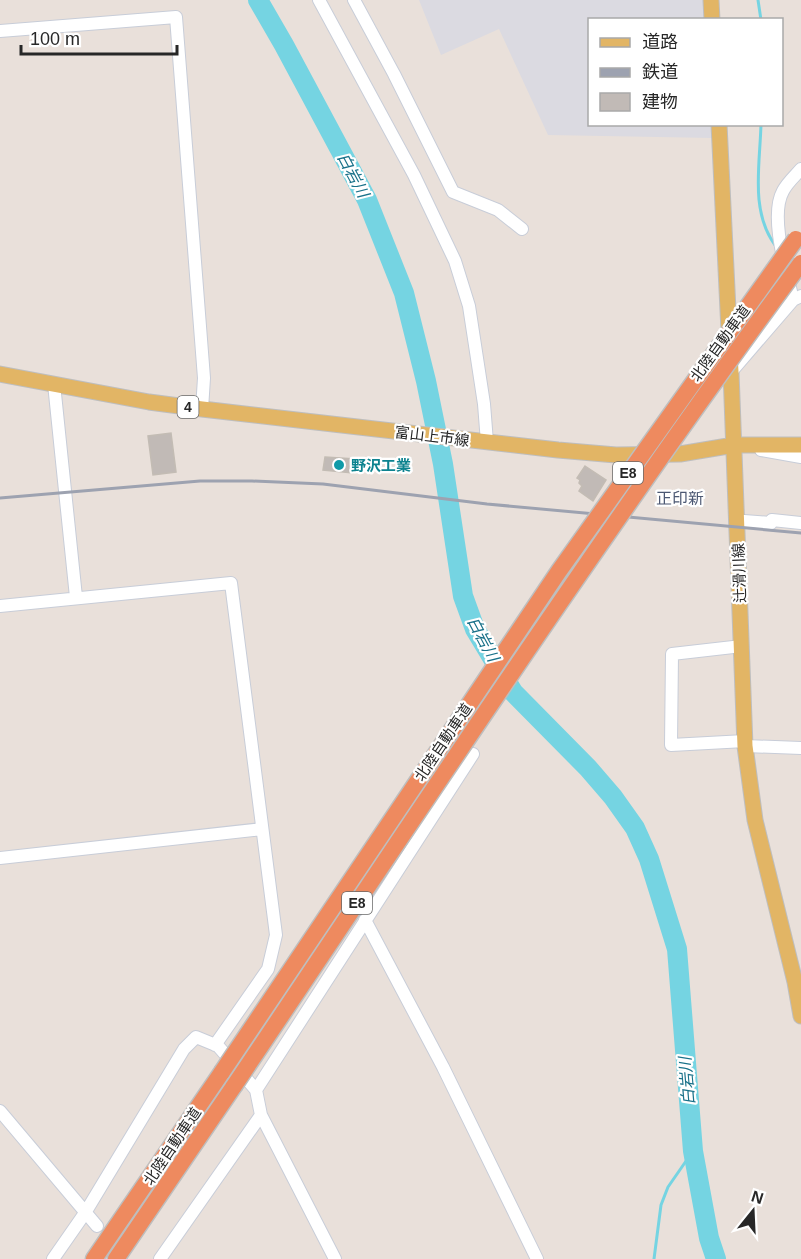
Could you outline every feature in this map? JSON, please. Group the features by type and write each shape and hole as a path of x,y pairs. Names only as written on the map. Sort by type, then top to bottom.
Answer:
{"highway":[{"name":"北陸自動車道","path":"94,1259 559,571 683,394 798,236"},
{"name":"北陸自動車道","path":"116,1259 574,582 683,425 801,263"}],"main road":[{"path":"711,0 712,18"},
{"name":"辻滑川線","path":"719,126 745,743 755,820 795,982 801,1016"},
{"name":"4","path":"0,374 149,402 202,409"},
{"name":"富山上市線","path":"202,409 488,442"},
{"name":"4","path":"488,442 616,455 680,454 734,445 801,445"}],"street":[{"path":"319,0 414,175 455,261 469,306 488,442"},
{"path":"354,0 453,192 498,210 522,229"},
{"path":"0,31 176,17 204,378 202,409"},
{"path":"731,372 797,298 778,231 778,216 782,193 801,169"},
{"path":"54,384 76,597"},
{"path":"734,445 801,457"},
{"path":"744,521 771,523 772,520 801,523"},
{"path":"0,606 231,583 276,935 268,969 215,1045"},
{"path":"741,646 672,654 671,745 745,743 801,748"},
{"path":"256,1089 473,754"},
{"path":"0,858 262,829"},
{"path":"365,920 443,1067 537,1259"},
{"path":"53,1259 85,1213 184,1049 196,1037 215,1045 256,1089 261,1115 335,1259"},
{"path":"0,1111 98,1226"},
{"path":"160,1259 261,1115"}],"shaded area":[{"path":"419,0 706,0 707,18 588,18 588,126 713,126 713,138 548,135 499,29 441,55"}],"building":[{"path":"171,433 176,472 153,475 148,436"},
{"name":"野沢工業","path":"325,457 355,459 353,473 323,470"},
{"path":"585,466 606,480 593,501 579,491 582,486 577,478"}],"waterway":[{"name":"白岩川","path":"258,0 367,200 404,293 426,381 443,464 463,596 475,629 513,692 588,768 613,797 635,828 649,859 677,949 693,1151 709,1238 716,1259"},
{"path":"758,0 761,18"},
{"path":"761,126 759,203 767,232 775,245"},
{"path":"654,1259 661,1205 668,1187 693,1151"}],"railway":[{"path":"0,498 200,481 323,484 487,504 801,533"}],"place":[{"name":"野沢工業","path":"339,465"}],"district":[{"name":"正印新","path":"680,498"}]}
